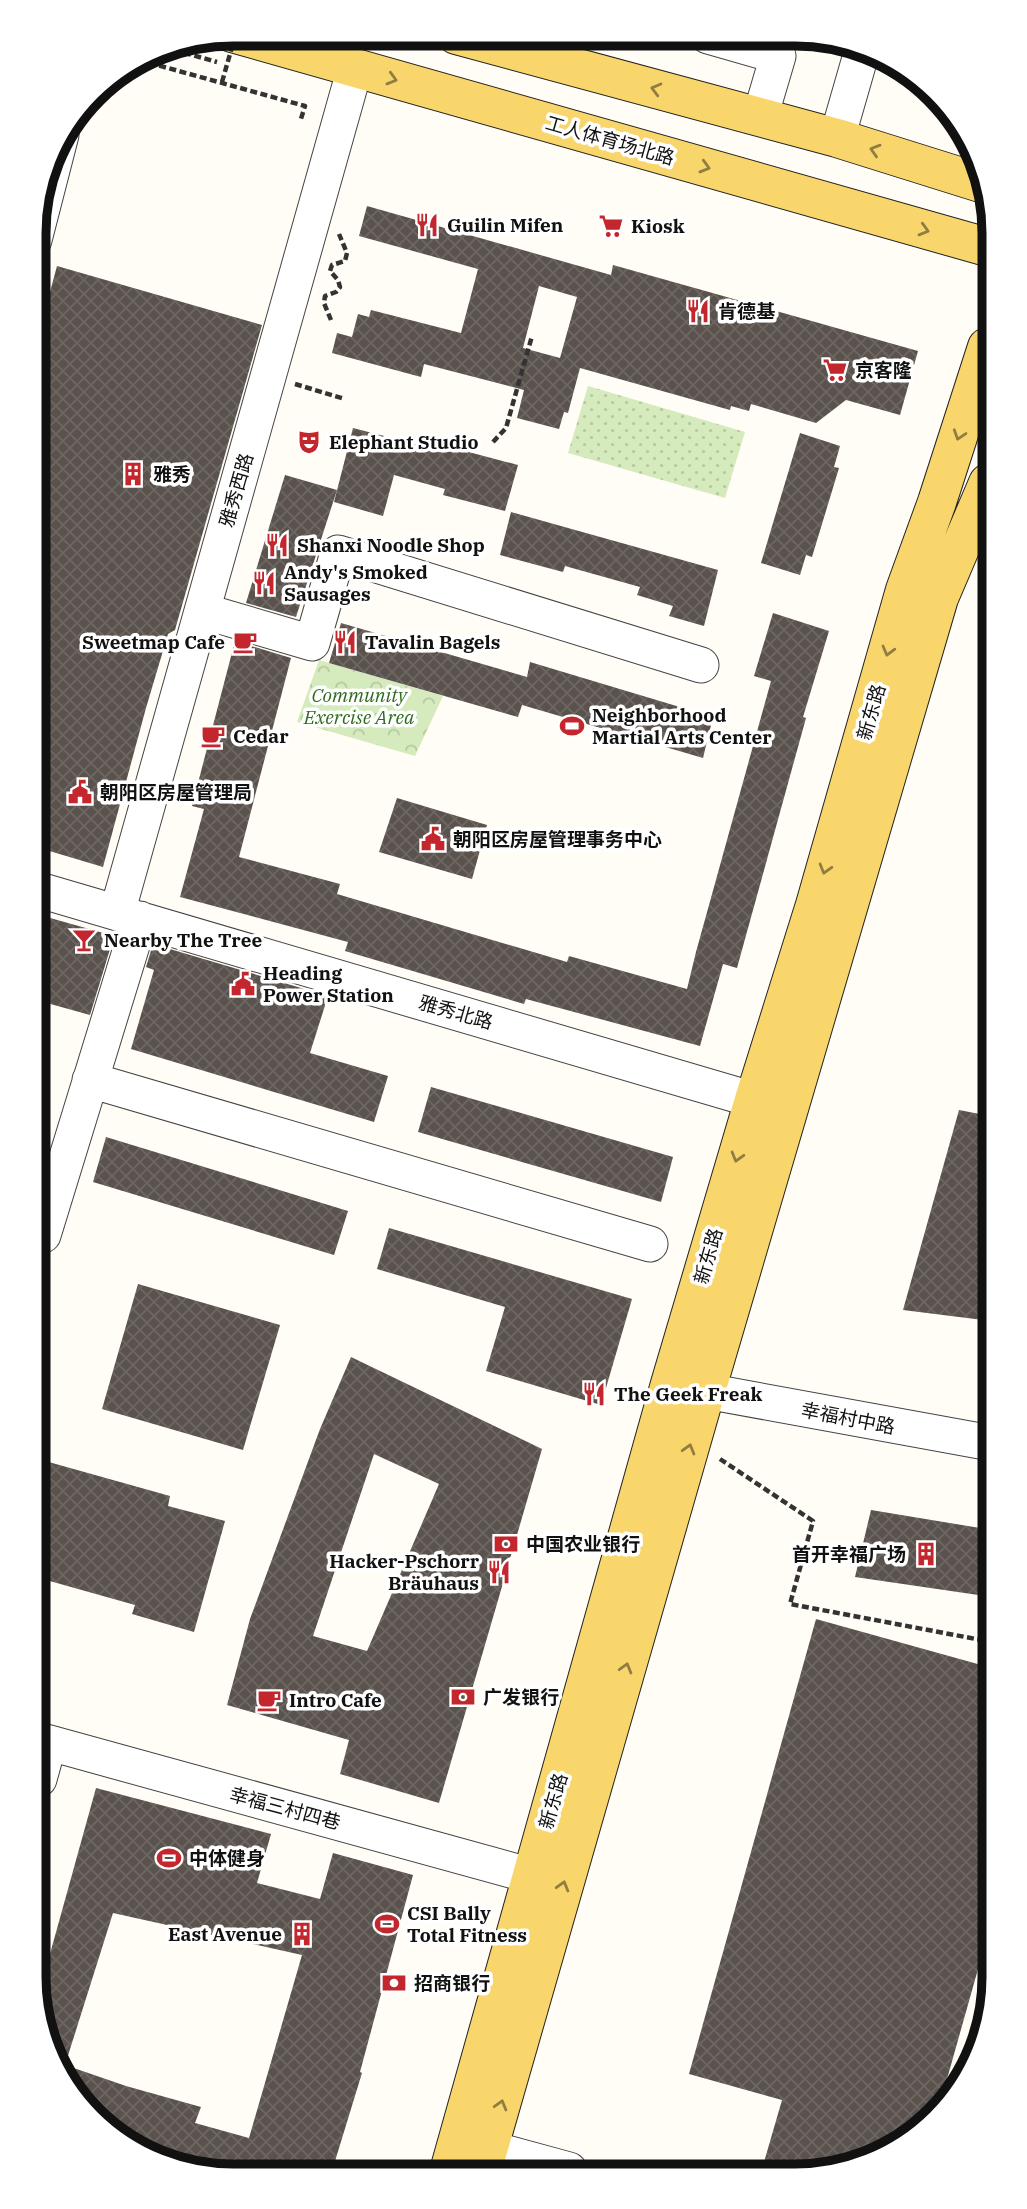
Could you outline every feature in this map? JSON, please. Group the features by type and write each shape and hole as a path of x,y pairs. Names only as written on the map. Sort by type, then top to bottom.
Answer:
{"main road":[{"name":"工人体育场北路","path":"279,46 982,246"},
{"path":"506,46 837,138 974,181"},
{"name":"新东路","path":"451,2164 670,1384 815,905 905,590 982,363"},
{"name":"新东路","path":"485,2159 706,1391 939,598 982,497"},
{"path":"939,598 982,563"}],"street":[{"path":"741,46 778,57 760,117"},
{"path":"837,138 860,58"},
{"name":"雅秀西路","path":"46,1225 90,1080 202,611 355,68"},
{"path":"202,611 312,643 338,553 701,665"},
{"name":"雅秀北路","path":"46,892 754,1100"},
{"path":"90,1080 650,1244"},
{"name":"幸福村中路","path":"706,1391 981,1441"},
{"name":"幸福三村四巷","path":"46,1742 532,1876"},
{"path":"485,2159 523,2164"}],"path":[{"path":"222,82 231,46"},
{"path":"153,64 305,106 300,122"},
{"path":"331,320 324,303 325,296 336,292 340,287 330,271 332,265 345,261 347,253 340,229"},
{"path":"493,442 506,428 532,337"},
{"path":"269,376 345,399"},
{"path":"720,1459 813,1521 790,1604 981,1640"}],"green space":[{"path":"588,386 745,432 725,498 568,453"},
{"name":"Community Exercise Area","path":"319,660 443,696 415,756 297,722"}],"building":[{"path":"367,206 611,275 613,265 918,351 900,415 846,400 816,423 751,404 749,411 731,406 730,410 580,368 568,413 564,412 559,429 517,418 524,390 424,364 421,377 332,353 337,333 352,337 358,314 369,317 371,310 461,333 478,269 359,236","holes":["539,286 577,297 560,358 523,348"]},
{"name":"雅秀","path":"57,266 262,325 175,630 168,634 146,708 103,867 46,850 46,307"},
{"path":"353,428 419,445 420,439 518,465 505,511 443,495 445,489 394,475 383,516 334,502"},
{"path":"800,433 840,446 834,467 839,468 812,557 806,555 800,575 761,563"},
{"path":"285,475 337,490 296,617 246,603"},
{"path":"511,512 718,570 704,626 669,616 673,606 637,595 640,587 565,566 563,572 500,555"},
{"path":"773,613 829,631 803,717 806,718 737,968 723,964 700,1046 526,999 524,1004 345,951 348,942 180,897 204,809 192,806 235,641 291,658 239,857 340,884 337,894 567,962 569,956 687,989 771,681 754,676"},
{"path":"341,623 527,677 530,662 713,717 703,758 522,705 518,717 329,663"},
{"name":"朝阳区房屋管理事务中心","path":"397,798 487,825 472,879 379,852"},
{"path":"46,917 114,936 90,1015 46,1003"},
{"path":"153,944 328,996 310,1053 388,1076 374,1122 131,1049 154,970 146,967"},
{"path":"431,1087 673,1157 661,1202 418,1132"},
{"path":"959,1110 981,1114 981,1320 903,1310"},
{"path":"106,1137 348,1211 334,1255 93,1182"},
{"path":"389,1228 632,1299 601,1405 486,1371 505,1307 377,1269"},
{"path":"138,1284 280,1325 243,1450 102,1409"},
{"path":"351,1357 542,1449 439,1803 340,1774 349,1740 227,1705 250,1619 320,1429","holes":["374,1454 439,1484 367,1651 313,1636"]},
{"path":"46,1461 170,1496 168,1506 225,1521 194,1632 132,1614 135,1605 46,1580"},
{"name":"首开幸福广场","path":"871,1510 981,1528 981,1595 855,1577"},
{"path":"816,1619 981,1665 981,1958 945,2087 908,2125 866,2149 819,2162 763,2164 782,2100 689,2074"},
{"name":"East Avenue","path":"96,1788 271,1834 257,1883 320,1899 333,1853 413,1875 360,2072 362,2073 334,2164 233,2164 196,2160 173,2154 129,2132 92,2100 69,2066 201,2107 195,2123 249,2138 302,1955 113,1913 66,2061 52,2025 47,2001 46,1968"}],"place":[{"name":"Guilin Mifen","path":"427,225"},
{"name":"Kiosk","path":"611,226"},
{"name":"肯德基","path":"698,311"},
{"name":"京客隆","path":"835,370"},
{"name":"Elephant Studio","path":"309,442"},
{"name":"雅秀","path":"133,474"},
{"name":"Shanxi Noodle Shop","path":"277,545"},
{"name":"Andy's Smoked Sausages","path":"264,583"},
{"name":"Sweetmap Cafe","path":"245,642"},
{"name":"Tavalin Bagels","path":"345,642"},
{"name":"Neighborhood Martial Arts Center","path":"572,726"},
{"name":"Cedar","path":"213,736"},
{"name":"朝阳区房屋管理局","path":"80,792"},
{"name":"朝阳区房屋管理事务中心","path":"433,839"},
{"name":"Nearby The Tree","path":"84,940"},
{"name":"Heading Power Station","path":"243,984"},
{"name":"The Geek Freak","path":"594,1394"},
{"name":"中国农业银行","path":"506,1544"},
{"name":"首开幸福广场","path":"926,1554"},
{"name":"Hacker-Pschorr Bräuhaus","path":"499,1572"},
{"name":"广发银行","path":"463,1697"},
{"name":"Intro Cafe","path":"269,1700"},
{"name":"中体健身","path":"169,1858"},
{"name":"CSI Bally Total Fitness","path":"387,1924"},
{"name":"East Avenue","path":"302,1934"},
{"name":"招商银行","path":"394,1983"}]}
